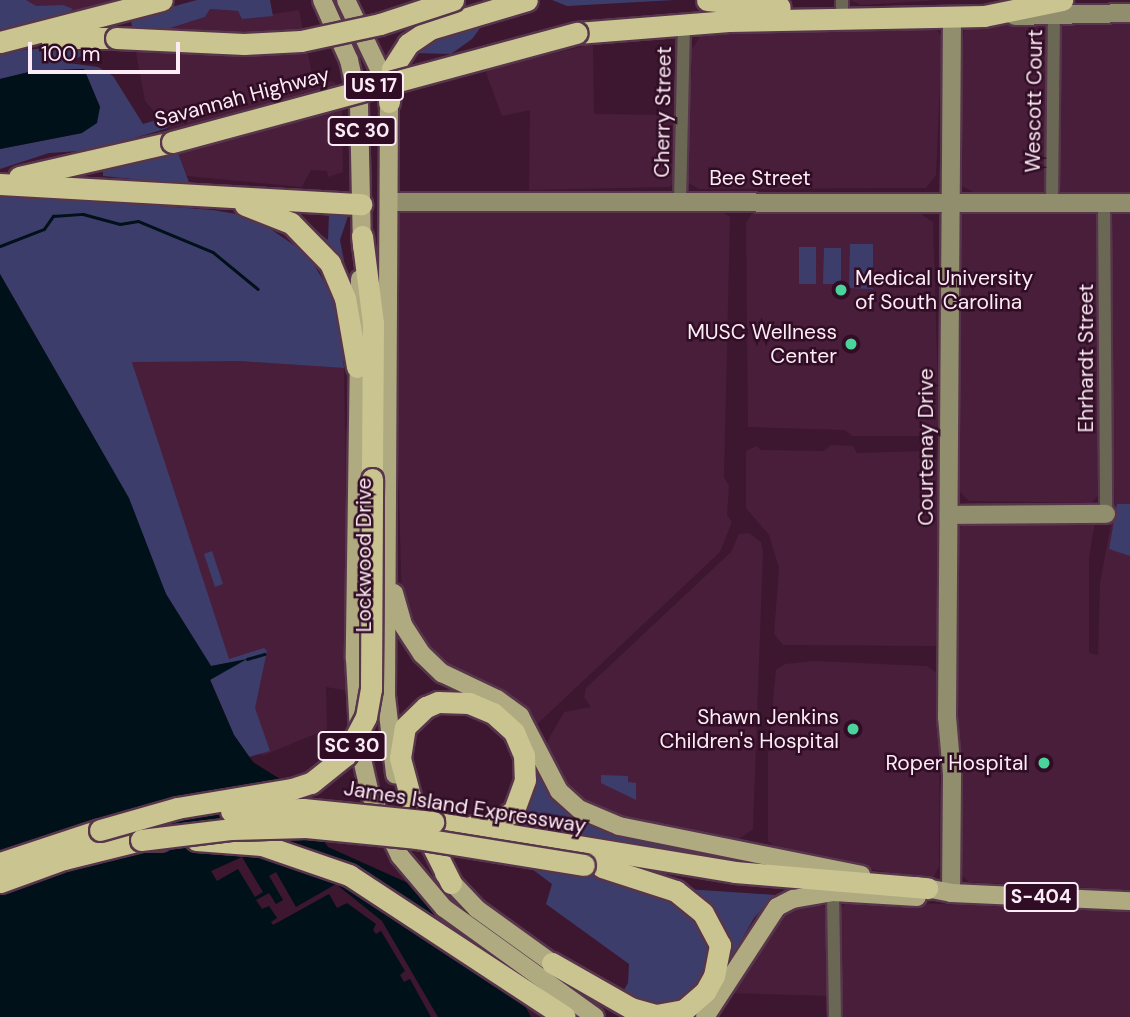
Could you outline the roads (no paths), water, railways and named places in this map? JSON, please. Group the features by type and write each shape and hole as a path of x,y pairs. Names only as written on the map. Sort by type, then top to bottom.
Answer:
{"highway":[{"path":"0,42 162,0"},
{"name":"Savannah Highway","path":"0,42 116,38 244,44 301,41 380,24 453,0"},
{"path":"389,102 392,69 408,44 430,29 527,0"},
{"path":"707,0 781,7 842,3 875,16"},
{"name":"US 17","path":"684,24 875,16 951,8 984,16 1056,5"},
{"name":"Savannah Highway","path":"0,183 172,142 577,33 684,24"},
{"path":"0,183 361,204"},
{"path":"195,196 265,209 291,223 317,245 343,293 357,367"},
{"name":"SC 30","path":"100,830 177,808 292,789 311,783 346,755 366,717 372,689 373,323 362,236"},
{"path":"433,822 492,825 520,801 526,767 520,743 505,722 481,706 456,701 426,707 405,727 400,745 412,807 451,883"},
{"name":"James Island Expressway","path":"0,863 100,830 265,809 433,822 591,861 926,888"},
{"name":"James Island Expressway","path":"0,882 64,859 141,840 232,829 306,827 417,838 833,892"},
{"path":"141,840 262,845 325,864 581,1014"},
{"name":"SC 30","path":"591,861 658,883 690,900 711,922 720,957 705,992 673,1014 642,1013 595,991"},
{"path":"552,963 595,991"}],"main road":[{"name":"Lockwood Drive","path":"322,0 349,60 359,105 362,236 357,367 357,692 360,750 370,794 400,856 462,923 581,1014"},
{"name":"Lockwood Drive","path":"346,0 380,71 389,102 386,695 397,786 428,852 451,883 477,909 552,963"},
{"path":"361,204 390,202"},
{"path":"362,236 369,230 379,238 388,330"},
{"path":"387,530 396,605 412,642 442,673 514,711 530,730 559,790 579,809 619,826 926,888"},
{"name":"S-404","path":"926,888 951,893 1130,901"},
{"path":"705,1015 777,907 793,899 833,892"},
{"name":"S-404","path":"833,892 927,898 951,893"}],"street":[{"path":"1056,5 1130,13"},
{"name":"Wescott Court","path":"1052,202 1056,5"},
{"name":"Courtenay Drive","path":"951,8 948,202 951,893"},
{"name":"Cherry Street","path":"680,201 684,24"},
{"name":"Bee Street","path":"390,202 1130,203"},
{"name":"Ehrhardt Street","path":"1104,203 1106,514"},
{"path":"949,515 1106,514"},
{"path":"833,892 835,1017"},
{"path":"595,991 627,1017"}],"waterway":[{"path":"0,246 44,229 53,216 83,214 120,224 138,221 213,252 258,289"},
{"path":"247,659 264,654"}],"place":[{"name":"Medical University of South Carolina","path":"841,290"},
{"name":"MUSC Wellness Center","path":"851,344"},
{"name":"Shawn Jenkins Children's Hospital","path":"853,729"},
{"name":"Roper Hospital","path":"1044,763"}]}
